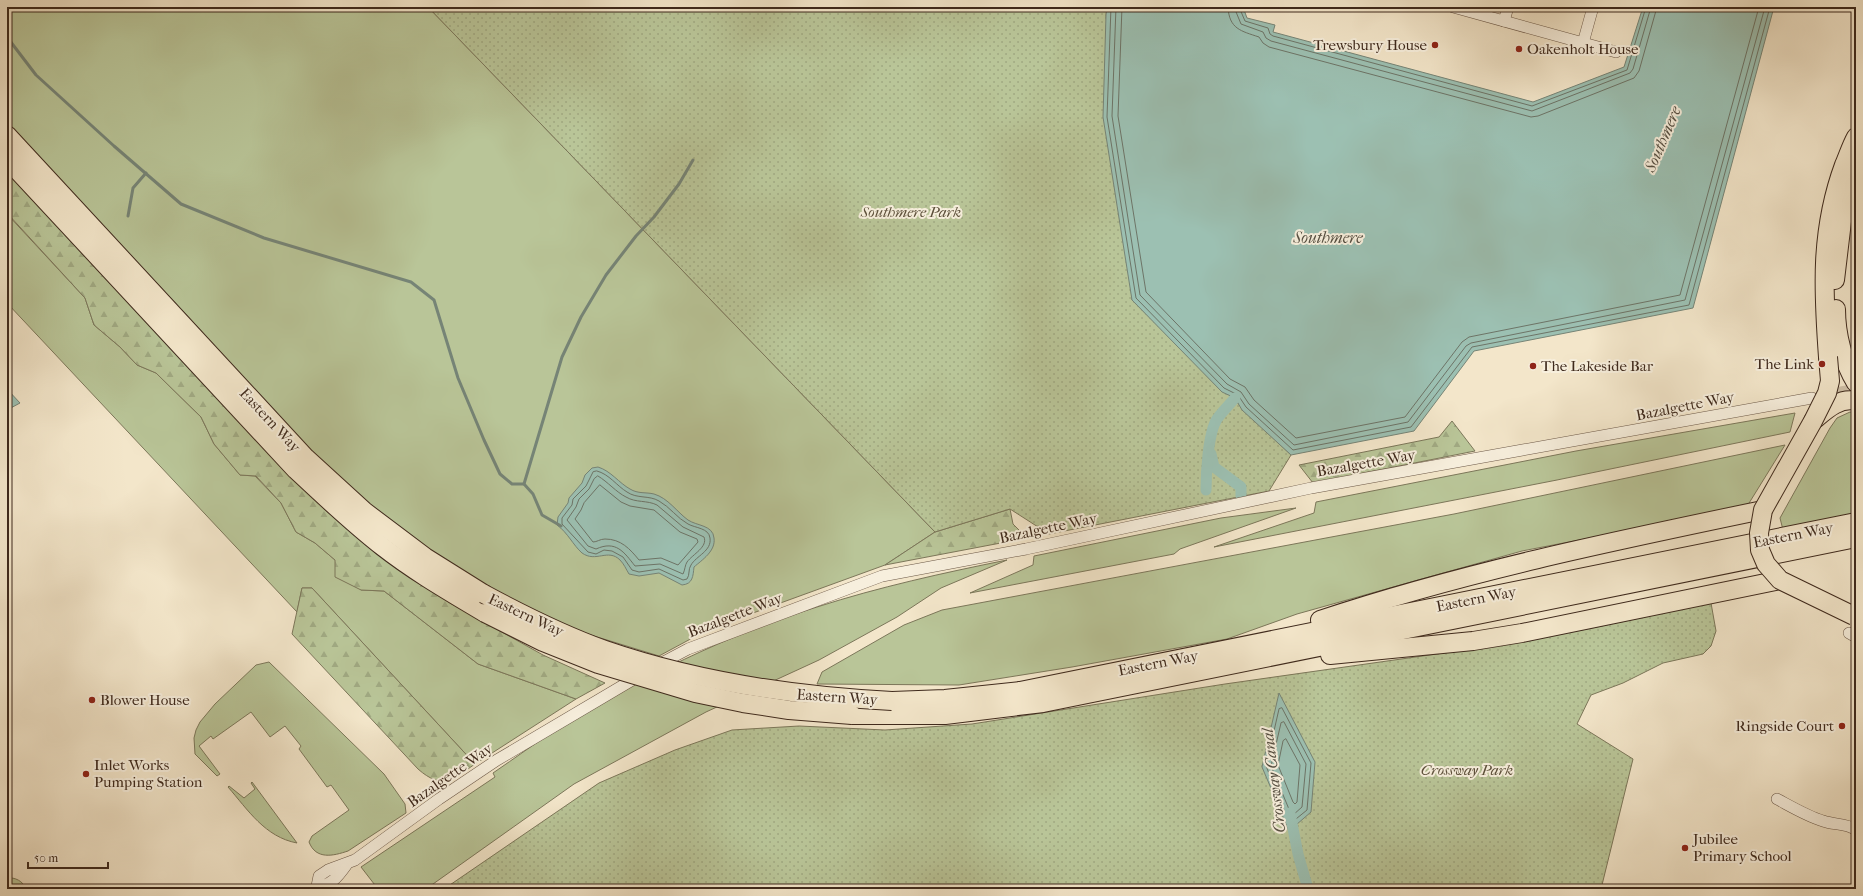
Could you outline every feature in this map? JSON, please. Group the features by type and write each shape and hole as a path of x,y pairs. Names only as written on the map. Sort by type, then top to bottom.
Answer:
{"main road":[{"name":"Eastern Way","path":"7,135 306,458 364,511 425,556 484,594 540,623 604,650 646,663 746,687 806,695 892,701 945,699 1020,691 1244,654 1856,538"},
{"path":"1854,624 1780,580 1766,564 1760,550 1759,533 1763,510 1813,421 1827,393 1830,381 1824,301 1825,239 1835,190 1856,137"},
{"name":"Eastern Way","path":"7,159 296,470 347,518 384,548 424,576 485,613 543,642 598,664 695,693 742,703 789,710 852,715 945,715 1042,703 1244,654 1856,522"},
{"path":"1856,171 1843,213 1835,275 1836,319 1844,361 1856,383"},
{"path":"1813,421 1834,404 1852,400 1856,401"},
{"path":"1244,654 1329,617 1447,582 1588,547 1763,510"},
{"path":"1244,654 1404,649 1473,641 1780,580"}],"street":[{"path":"1453,7 1616,52"},
{"path":"1504,21 1508,7"},
{"path":"1583,43 1593,7"},
{"name":"Bazalgette Way","path":"351,862 439,799 497,760 617,687 688,649 882,576 1026,549 1311,488 1812,398"},
{"path":"1777,799 1825,822 1851,826 1856,830"}],"green space":[{"path":"7,7 428,7 935,532 885,565 709,629 659,656 581,632 452,573 365,501 303,443 194,323 7,123"},
{"name":"Southmere Park","path":"428,7 1107,7 1106,15 1132,300 1291,455 1269,491 1049,534 1010,509 935,532"},
{"path":"7,170 324,509 380,556 450,603 543,655 605,683 576,699 478,664 384,591 361,590 335,577 335,560 315,543 296,532 281,503 256,476 240,475 214,444 201,417 156,373 137,365 120,347 94,325 85,298 7,213"},
{"path":"7,214 85,298 94,325 120,347 137,365 156,373 201,417 214,444 240,475 255,476 281,503 296,532 315,543 335,560 361,590 384,591 478,664 576,699 475,764 312,588 302,588 297,612 7,303"},
{"path":"1850,412 1856,413 1856,514 1783,530 1780,518 1830,428 1837,418"},
{"path":"1795,413 1790,432 1557,480 1214,547 1314,513 1316,502 1576,451"},
{"path":"1452,421 1475,451 1313,483 1299,465 1439,437"},
{"path":"1785,445 1746,508 1522,551 1297,614 1227,639 1072,667 959,685 817,684 822,672 904,625 942,610 1454,514"},
{"path":"1296,508 1180,549 1174,554 970,593 1033,565 1034,556 1221,518"},
{"path":"1010,509 1013,524 1027,538 885,565 935,532"},
{"path":"1007,560 941,588 897,617 819,660 706,712 574,784 426,889 378,889 361,867 495,777 493,773 560,727 621,692 685,659 717,644 783,618 817,607 911,581"},
{"path":"302,588 312,588 475,764 453,778 441,781 426,775 418,769 292,634"},
{"name":"Crossway Park","path":"1711,603 1716,631 1711,646 1703,654 1663,663 1623,683 1591,695 1577,724 1633,759 1601,889 444,889 599,783 675,750 732,730 799,726 885,730 972,724 1225,684 1486,647 1587,629"},
{"path":"269,662 384,774 405,804 406,813 348,851 326,855 316,852 312,848 309,842 312,836 349,810 331,785 327,787 299,749 301,746 285,726 270,737 251,712 213,739 211,736 199,746 220,774 217,776 195,754 194,738 200,722 215,704 256,665"},
{"path":"252,782 297,843 286,840 266,829 228,787 229,786 244,798 255,789 251,783"},
{"path":"7,878 18,880 26,889 7,889"}],"water":[{"name":"Southmere","path":"1107,7 1243,7 1247,18 1275,25 1273,32 1533,102 1624,67 1643,7 1774,7 1693,308 1474,351 1414,431 1291,455 1242,410 1235,398 1222,392 1132,300 1103,117"},
{"path":"7,389 20,403 7,410"},
{"path":"598,467 607,471 633,491 659,496 688,520 704,526 711,531 714,538 713,547 708,555 694,567 692,579 688,583 682,585 659,573 639,576 629,574 624,565 611,555 592,557 587,556 579,550 557,525 558,517 568,503 569,498 582,483 585,475 592,468"},
{"path":"1279,693 1315,762 1311,812 1289,831 1262,767"}],"waterway":[{"path":"7,37 36,75 114,146 181,204 264,238 411,282 434,300 458,378 500,474 512,484 524,484 533,494 542,515 561,526"},
{"path":"524,484 562,357 581,317 606,275 679,184 693,160"},
{"path":"128,216 133,188 146,173"},
{"name":"Crossway Canal","path":"1206,490 1206,474 1211,434 1217,419 1235,398"},
{"path":"1211,454 1214,467 1241,487 1241,496"},
{"name":"Crossway Canal","path":"1290,813 1298,854 1308,889"}],"tunnel":[{"path":"1821,396 1856,389"}],"place":[{"name":"Trewsbury House","path":"1435,45"},
{"name":"Oakenholt House","path":"1519,49"},
{"name":"The Link","path":"1822,364"},
{"name":"The Lakeside Bar","path":"1533,366"},
{"name":"Blower House","path":"92,700"},
{"name":"Ringside Court","path":"1842,726"},
{"name":"Inlet Works Pumping Station","path":"86,774"},
{"name":"Jubilee Primary School","path":"1685,848"}]}
